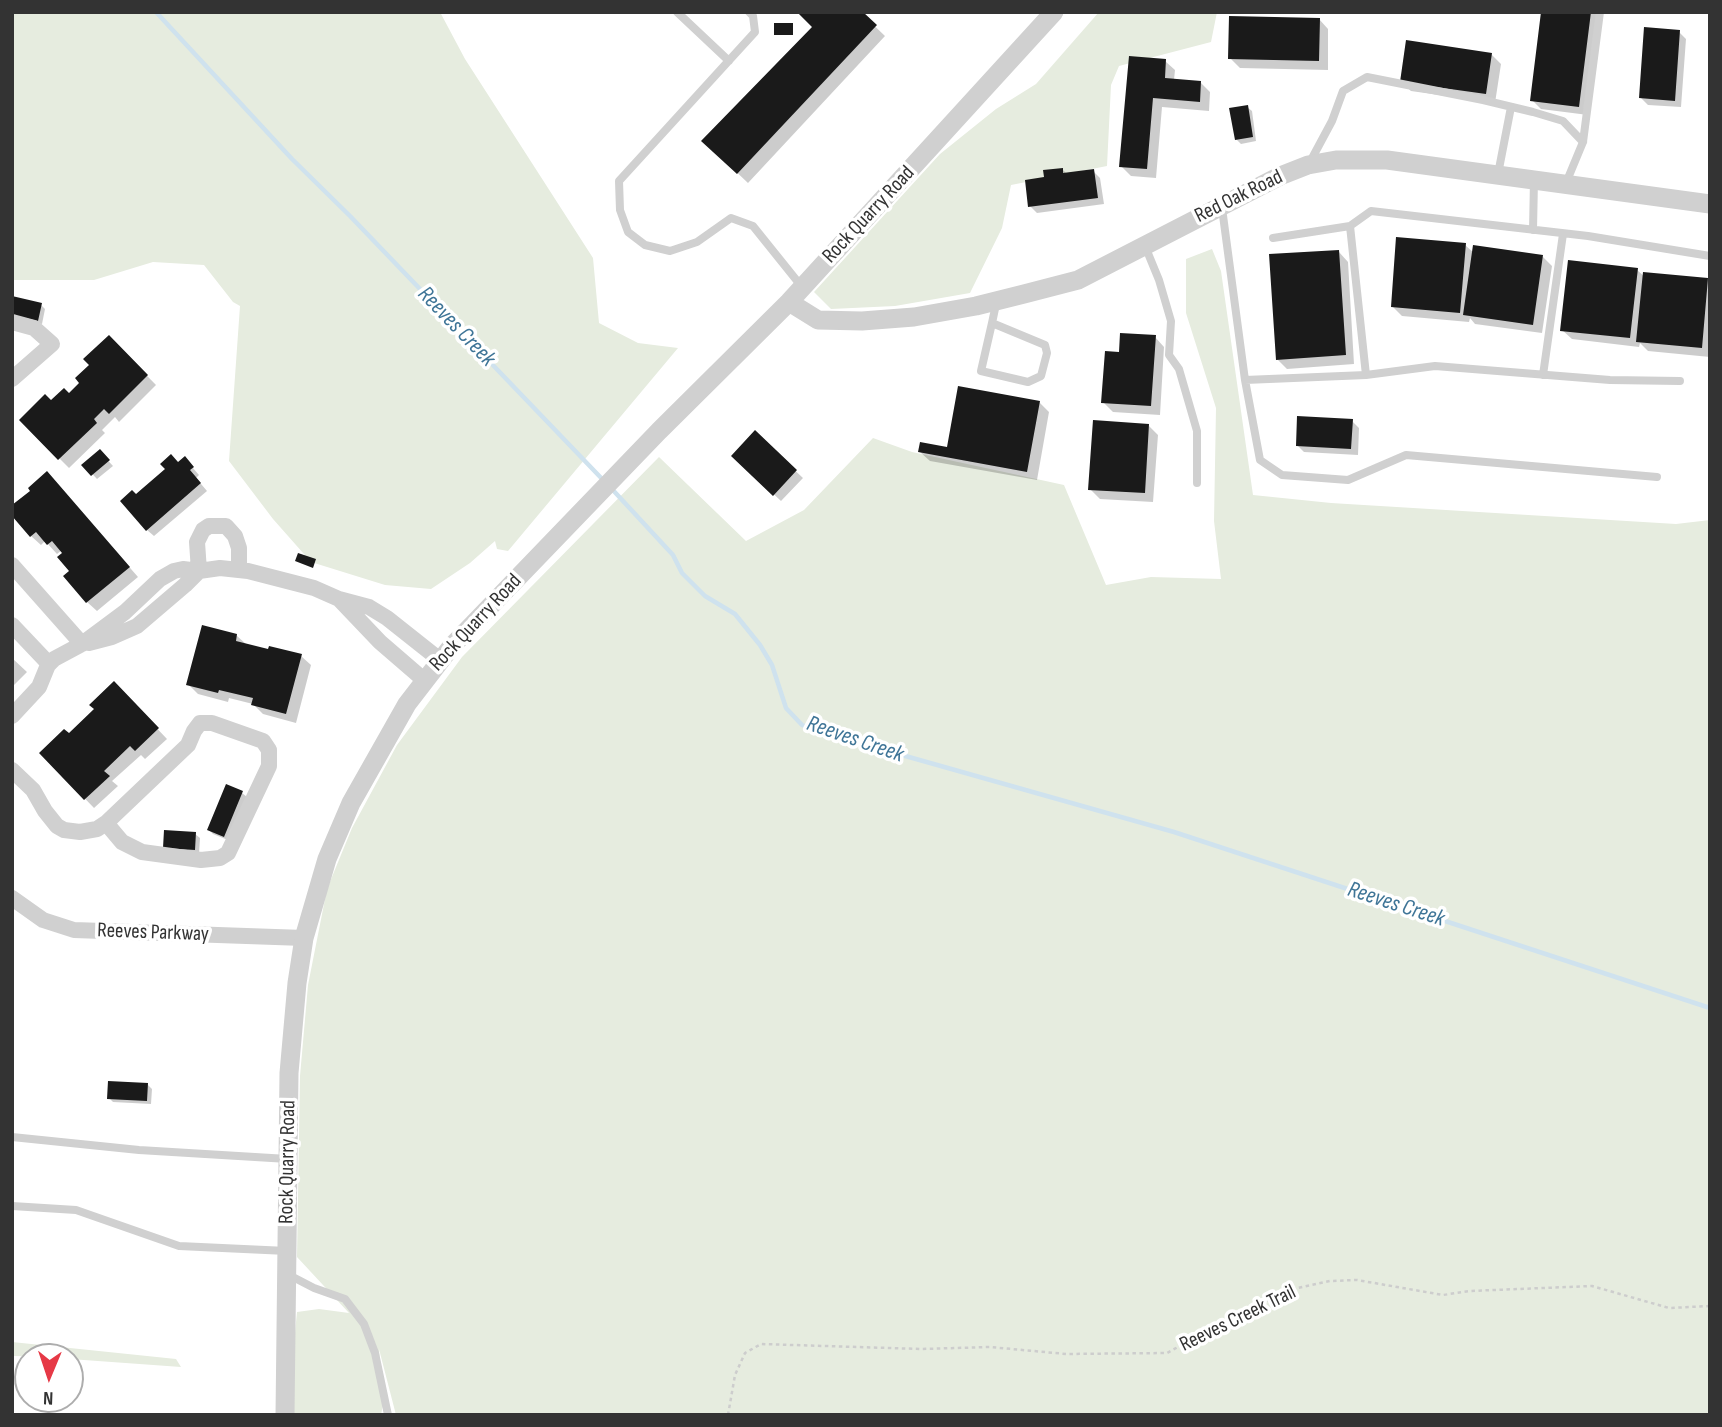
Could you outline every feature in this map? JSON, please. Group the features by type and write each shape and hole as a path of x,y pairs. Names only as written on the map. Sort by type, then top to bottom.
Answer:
{"street":[{"name":"Rock Quarry Road","path":"285,1415 289,1073 304,937 327,859 351,803 407,704 440,660 659,431 795,294 1054,12"},
{"name":"Red Oak Road","path":"795,294 818,320 862,321 914,317 997,301 1078,280 1222,205 1308,165 1336,160 1387,160 1710,204"},
{"path":"12,321 34,328 52,344 12,379"},
{"path":"199,571 199,536 209,526 216,524 226,526 235,536 239,548 239,570"},
{"path":"12,565 82,644"},
{"path":"12,716 38,687 54,659 82,644 168,575 183,569 239,570 314,588 369,607 440,660"},
{"path":"340,599 367,630 425,680"},
{"path":"12,625 49,664"},
{"path":"12,770 33,790 52,820 64,830 90,831 106,824 188,745 200,723 212,723 263,741 270,750 269,766 228,853 220,858 201,860 142,852 122,842 106,824"},
{"name":"Reeves Parkway","path":"12,898 43,920 74,930 304,937"}],"lane":[{"path":"677,12 729,61"},
{"path":"749,12 753,16 755,32 619,181 620,210 628,232 645,245 670,251 697,242 731,218 753,226 795,294"},
{"path":"1566,183 1583,142 1601,12"},
{"path":"1308,165 1332,121 1343,91 1367,77 1511,107 1563,121 1583,142"},
{"path":"1498,174 1511,107"},
{"path":"1533,230 1534,178"},
{"path":"1222,205 1245,380 1260,460 1282,475 1348,480 1406,455 1657,477"},
{"path":"1273,238 1350,226 1371,211 1533,230 1710,256"},
{"path":"1350,226 1366,375"},
{"path":"1543,375 1563,234"},
{"path":"1145,246 1171,321 1169,355 1179,369 1197,430 1197,483"},
{"path":"992,323 1045,345 1047,353 1041,376 1028,382 981,371 997,301"},
{"path":"1245,380 1366,375 1435,366 1610,380 1680,381"},
{"path":"12,1137 139,1150 288,1159"},
{"path":"12,1206 76,1210 178,1246 287,1251"},
{"path":"287,1273 313,1288 345,1299 365,1324 375,1353 388,1415"}],"path":[{"name":"Reeves Creek Trail","path":"728,1415 735,1375 745,1353 761,1344 921,1349 990,1347 1066,1354 1167,1353 1289,1290 1330,1281 1357,1280 1443,1295 1470,1291 1592,1286 1670,1308 1710,1306"}],"shaded area":[{"path":"12,12 440,12 465,59 593,258 599,323 638,343 678,348 508,551 497,549 495,541 470,563 431,589 385,585 311,562 273,519 229,461 240,306 233,302 204,265 153,262 94,280 12,280"},
{"path":"1099,12 1217,12 1211,42 1119,66 1111,85 1107,166 1011,185 1002,228 970,293 895,306 831,309 814,292 940,154 996,109 1036,84"},
{"path":"1212,249 1221,271 1253,495 1331,503 1676,524 1710,520 1710,1415 396,1415 379,1349 383,1404 381,1415 294,1415 292,1363 297,1312 319,1309 349,1313 297,1257 300,1076 308,985 327,889 352,828 397,745 462,657 659,457 746,541 804,510 873,438 912,452 1064,485 1106,585 1151,577 1221,579 1214,521 1216,408 1186,313 1186,259"},
{"path":"12,1342 22,1343 14,1343 12,1356"},
{"path":"84,1349 176,1359 181,1367 84,1360"}],"building":[{"path":"797,12 863,12 877,25 737,174 701,141 812,27"},
{"path":"1541,12 1591,12 1579,107 1530,101"},
{"path":"1229,16 1320,18 1319,61 1228,59"},
{"path":"774,23 793,23 793,35 774,35"},
{"path":"1644,27 1680,30 1675,101 1639,98"},
{"path":"1406,40 1492,53 1486,94 1400,82"},
{"path":"1129,56 1166,59 1165,78 1201,81 1200,102 1153,98 1147,169 1119,167"},
{"path":"1248,105 1253,137 1235,140 1229,108"},
{"path":"1063,168 1063,173 1094,169 1098,198 1028,207 1025,180 1044,177 1043,170"},
{"path":"1396,237 1466,243 1460,313 1391,307"},
{"path":"1473,245 1543,255 1533,325 1463,315"},
{"path":"1339,250 1346,355 1276,360 1269,254"},
{"path":"1568,260 1638,268 1630,338 1560,331"},
{"path":"1643,272 1708,278 1702,348 1636,342"},
{"path":"12,296 42,303 38,321 12,315"},
{"path":"1120,333 1156,335 1151,406 1101,403 1105,351 1119,352"},
{"path":"109,335 148,375 109,414 104,409 94,419 97,423 58,460 19,420 45,394 51,400 64,388 69,393 79,383 75,378 89,365 83,359"},
{"path":"958,386 1040,401 1027,472 918,452 920,442 947,447"},
{"path":"1297,416 1353,419 1351,449 1296,446"},
{"path":"1093,420 1149,424 1145,493 1088,490"},
{"path":"755,430 797,470 773,496 731,456"},
{"path":"100,449 110,460 91,476 81,465"},
{"path":"171,454 178,462 185,456 194,467 190,470 201,483 146,531 120,501 132,490 136,494 165,469 160,464"},
{"path":"47,471 130,567 86,603 63,576 69,571 57,557 62,553 52,541 47,545 36,532 30,537 12,516 12,505 30,491 28,488"},
{"path":"298,553 316,559 313,568 295,561"},
{"path":"202,625 237,634 236,641 302,654 286,714 251,705 253,698 186,685"},
{"path":"114,681 159,728 135,751 130,746 104,771 110,776 84,800 39,753 64,729 69,733 94,709 89,705"},
{"path":"226,784 243,791 224,837 207,830"},
{"path":"164,830 196,832 195,850 163,848"},
{"path":"108,1081 148,1083 147,1101 107,1099"}],"waterway":[{"name":"Reeves Creek","path":"156,12 292,159 605,482"},
{"name":"Reeves Creek","path":"611,488 673,555 682,573 705,596 735,614 760,645 772,665 786,708 802,725 850,743 863,744 1174,832 1710,1008"}]}
